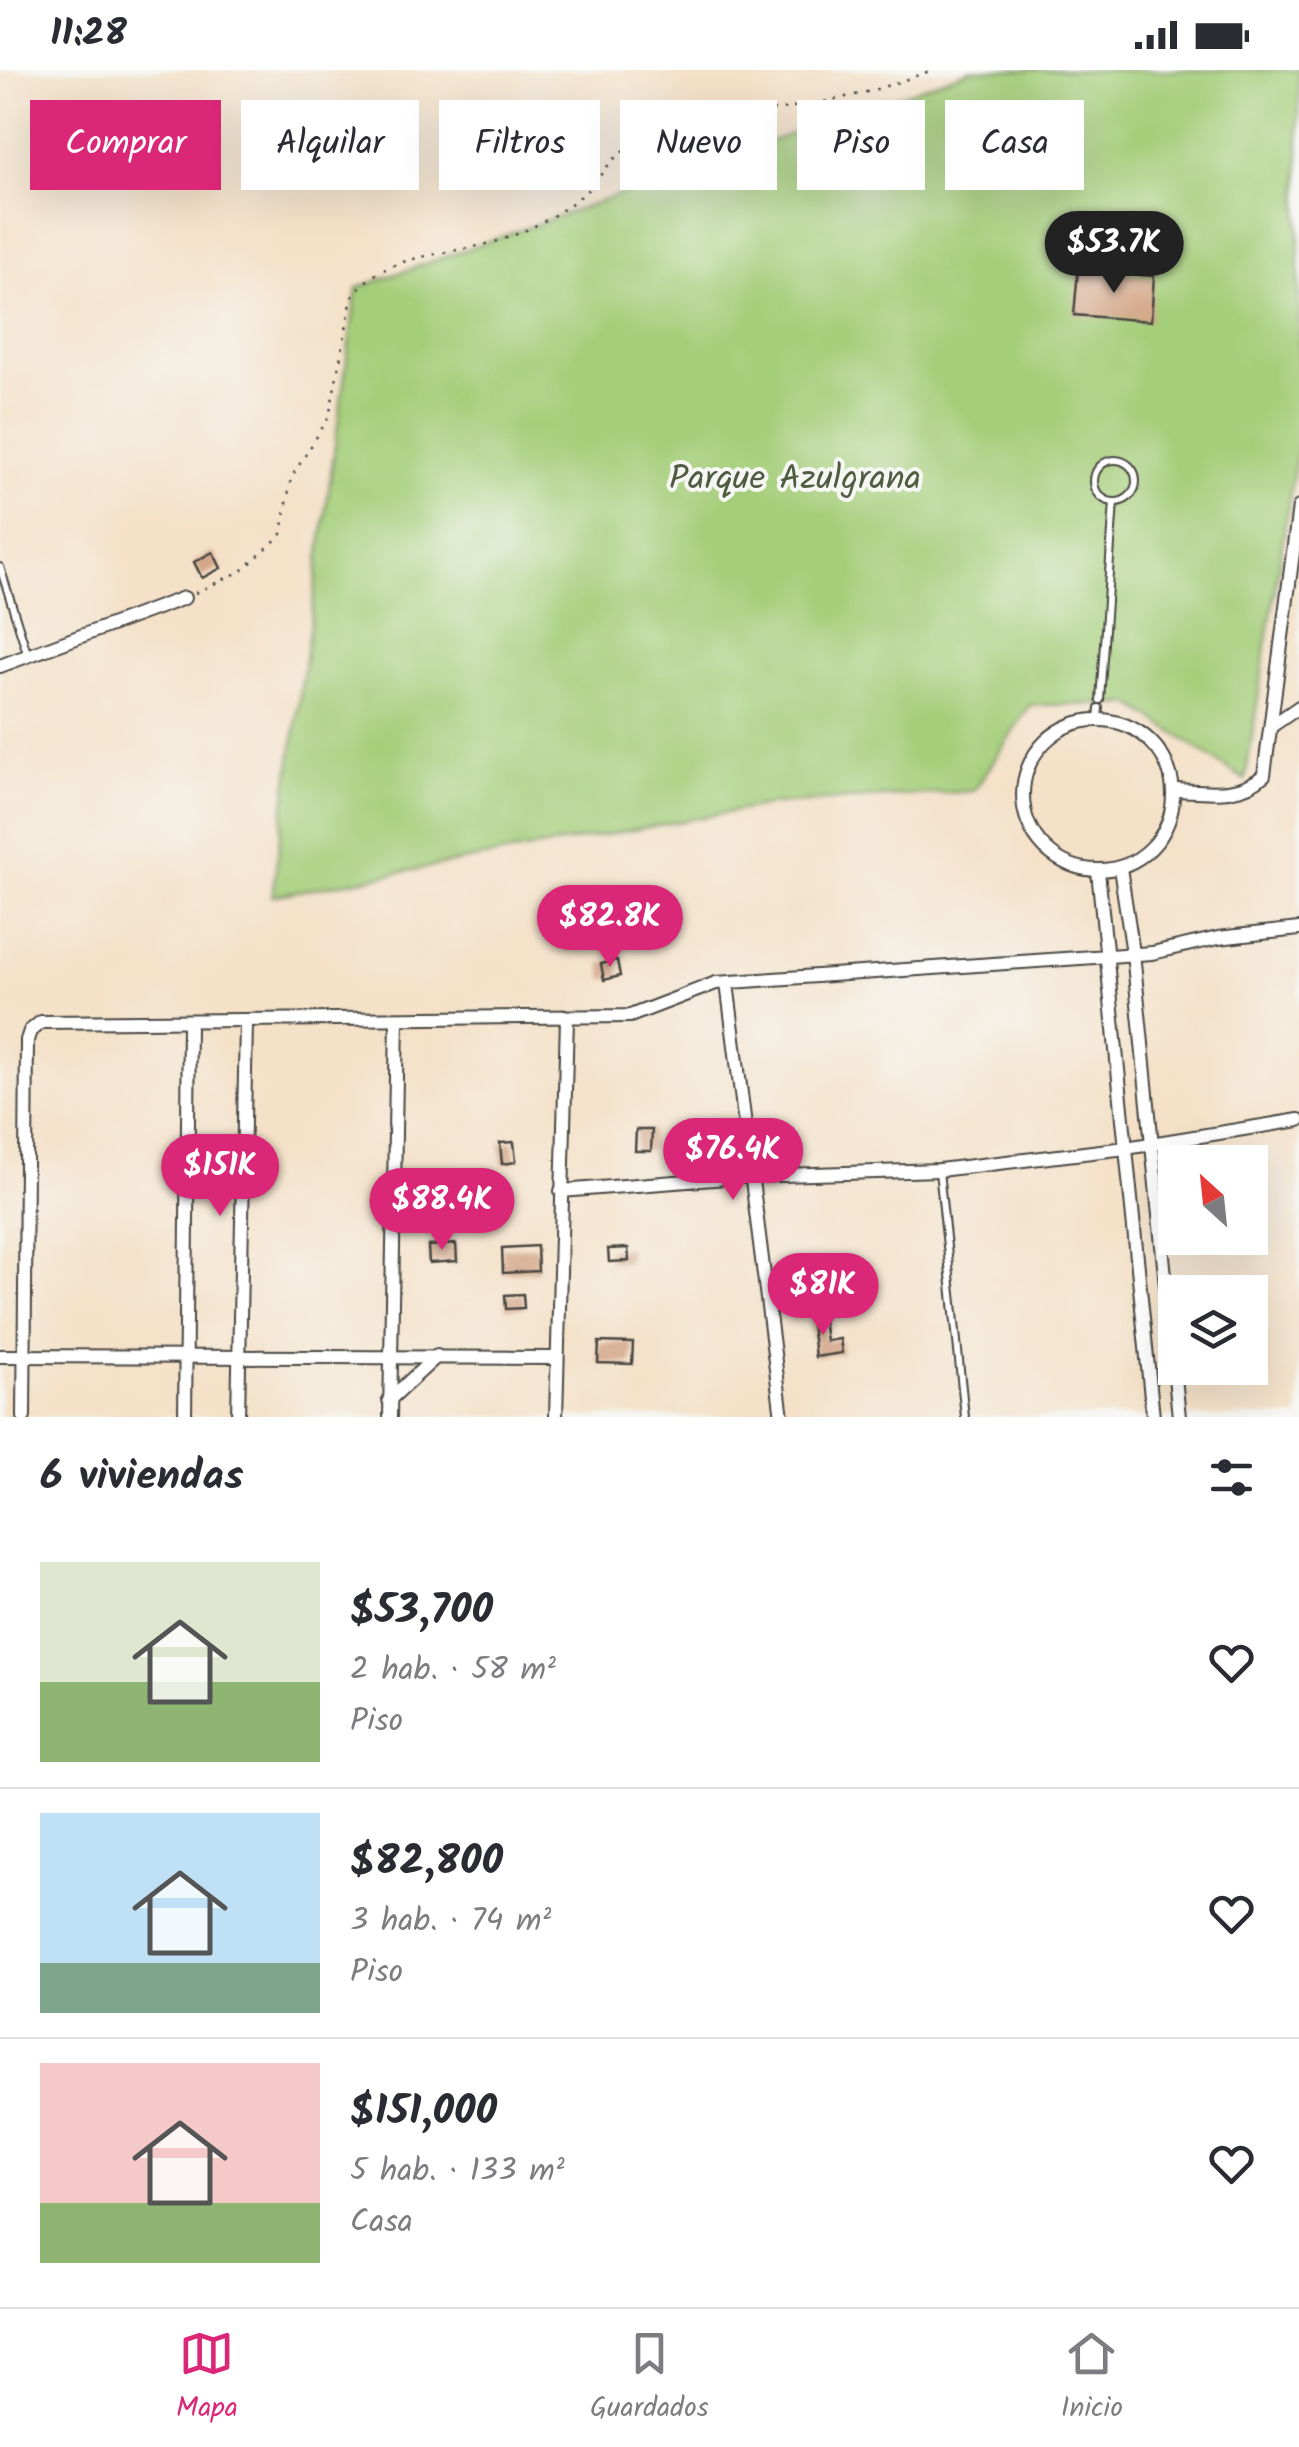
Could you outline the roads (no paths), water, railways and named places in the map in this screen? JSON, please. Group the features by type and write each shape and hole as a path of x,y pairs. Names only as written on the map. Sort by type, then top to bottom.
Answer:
{"street":[{"path":"1174,790 1251,788 1264,775 1299,507"},
{"path":"0,666 184,598"},
{"path":"1272,725 1299,707"},
{"path":"1099,709 1135,728 1154,744 1168,766 1174,790 1171,815 1160,838 1142,856 1120,868 1098,871 1074,868 1053,857 1031,830 1022,796 1026,772 1036,750 1053,734 1099,709"},
{"path":"1120,868 1133,953 1179,1417"},
{"path":"1098,871 1153,1417"},
{"path":"24,1417 30,1031 41,1022 189,1024 630,1016 682,993 726,983 1133,953 1299,929"},
{"path":"726,983 782,1417"},
{"path":"556,1417 568,1018"},
{"path":"390,1417 388,1356 397,1019"},
{"path":"238,1417 246,1023"},
{"path":"185,1417 189,1024"},
{"path":"561,1191 751,1176 939,1170 1126,1148 1299,1120"},
{"path":"0,1356 556,1358"},
{"path":"389,1400 436,1356"}],"lane":[{"path":"1117,460 1130,464 1137,483 1126,499 1114,502 1102,497 1094,479 1099,467 1117,460"},
{"path":"1099,709 1114,502"},
{"path":"0,567 28,657"},
{"path":"939,1170 965,1417"}],"park label":[{"name":"Parque Azulgrana","path":"795,477"}]}
